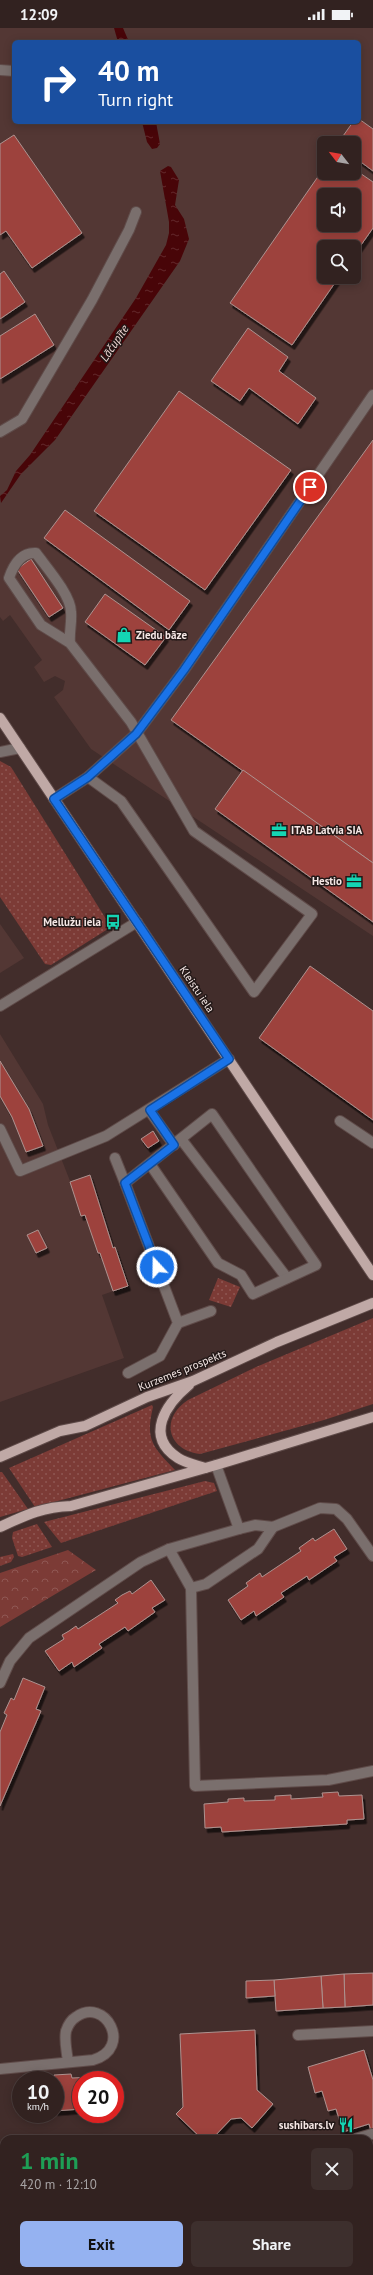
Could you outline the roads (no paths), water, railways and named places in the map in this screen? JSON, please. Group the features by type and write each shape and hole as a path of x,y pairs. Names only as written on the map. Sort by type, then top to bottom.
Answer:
{"main road":[{"name":"Kleistu iela","path":"0,718 373,1275"},
{"name":"Kurzemes prospekts","path":"0,1457 60,1432 85,1426 147,1398 193,1381 278,1342 373,1303"},
{"path":"193,1381 173,1398 162,1418 161,1433 165,1444 171,1453 180,1459 204,1468"},
{"path":"0,1527 17,1517 51,1506 71,1506 216,1465 373,1417"}],"street":[{"path":"0,70 12,71"},
{"path":"0,432 22,419 92,300 129,230 136,212"},
{"path":"54,799 88,777 136,734 184,670 373,395"},
{"path":"70,644 68,631 71,612 69,601 36,552 30,552 14,564 9,578 41,625 70,644 131,722 136,734 194,831 312,914 254,992 121,801 88,777"},
{"path":"0,752 20,748"},
{"path":"0,1006 138,922"},
{"path":"0,1128 20,1171 106,1136 150,1110 229,1059"},
{"path":"150,1110 178,1142 287,1278"},
{"path":"125,1183 212,1114 316,1265 253,1294 241,1275 218,1263 150,1164"},
{"path":"340,1121 373,1143"},
{"path":"115,1158 178,1322"},
{"path":"128,1373 160,1356 178,1322 211,1311"},
{"path":"216,1465 239,1529"},
{"path":"0,1682 18,1650 40,1629 147,1558 169,1549 255,1525 273,1527 320,1508 336,1509 347,1518 373,1556"},
{"path":"191,1588 206,1584 258,1549 273,1527"},
{"path":"169,1549 191,1588 195,1786 328,1780 373,1771"},
{"path":"0,2069 93,2060 106,2053 113,2040 113,2033 107,2020 94,2012 86,2012 73,2019 66,2032 68,2062"},
{"path":"298,2035 373,2031"}],"water":[{"path":"114,28 123,28 128,40 117,40"},
{"path":"142,124 156,124 160,144 157,148 152,149 147,142"},
{"name":"Lāčupīte","path":"168,166 171,167 179,180 175,205 184,219 189,239 180,261 55,440 21,474 1,503 0,496 7,490 16,471 30,455 136,298 166,245 169,233 169,222 160,171"}],"place":[{"name":"Ziedu bāze","path":"124,635"},
{"name":"ITAB Latvia SIA","path":"279,830"},
{"name":"Hestio","path":"354,881"},
{"name":"Mellužu iela","path":"113,922"},
{"name":"sushibars.lv","path":"346,2125"}]}
